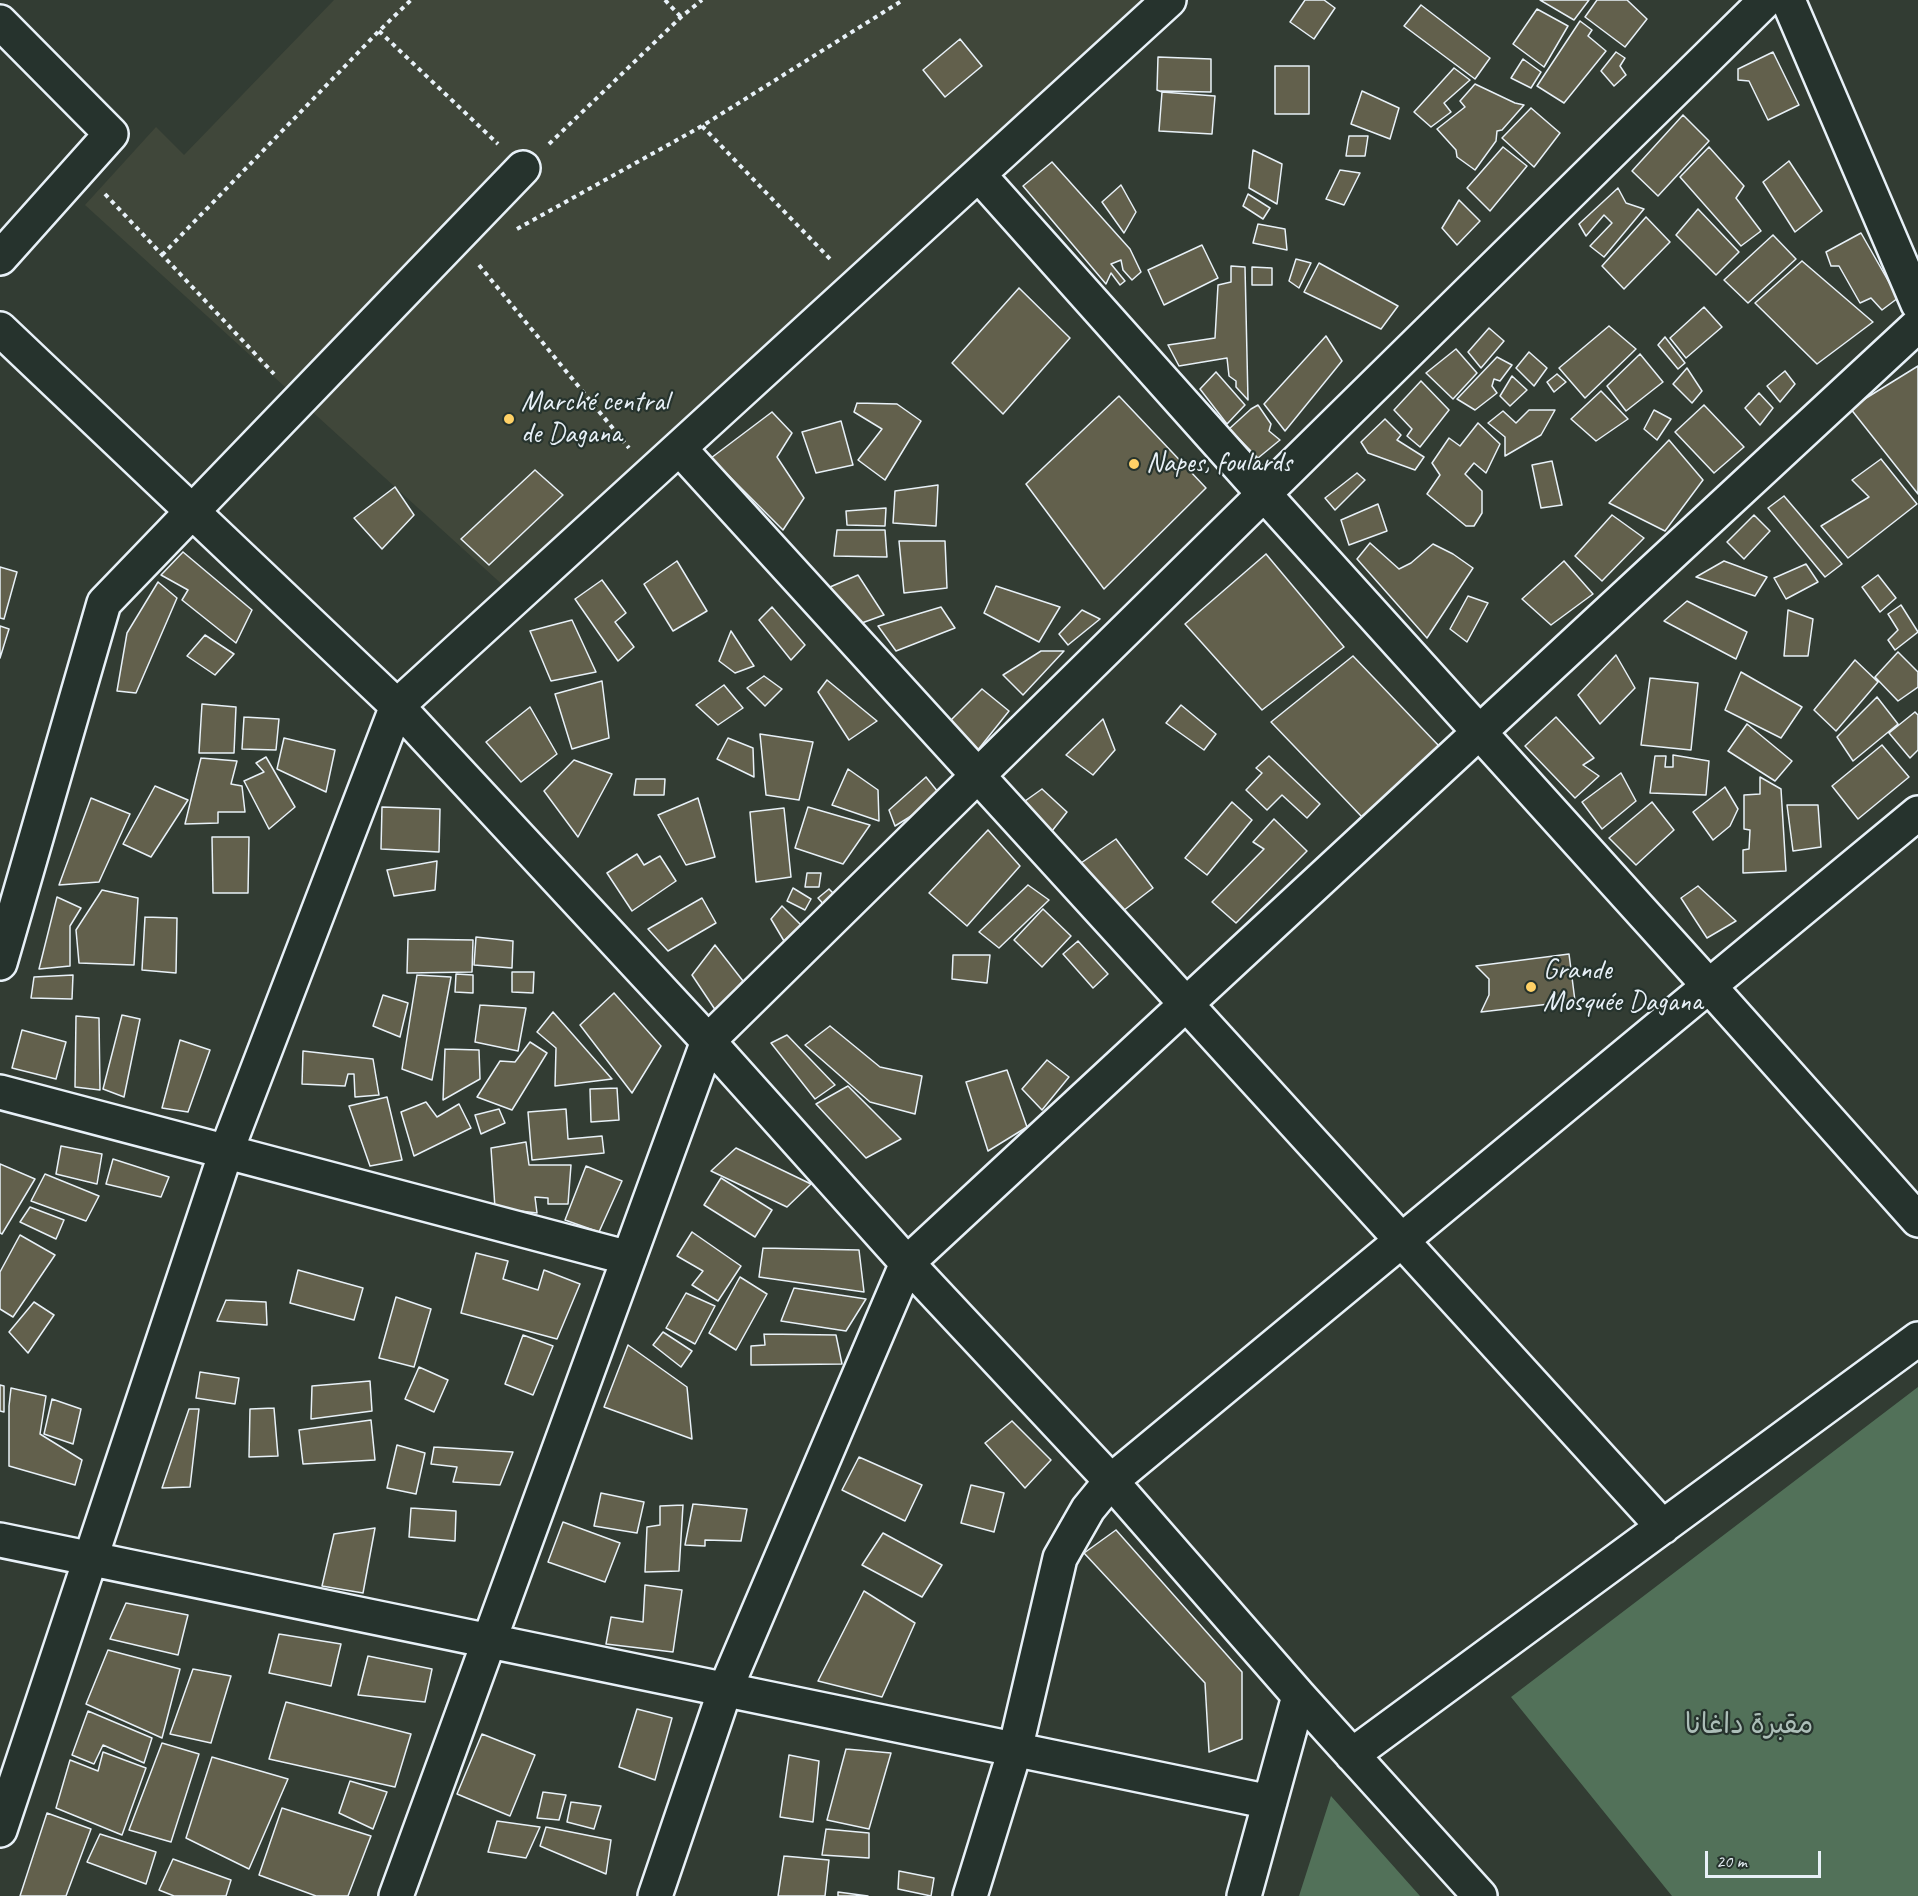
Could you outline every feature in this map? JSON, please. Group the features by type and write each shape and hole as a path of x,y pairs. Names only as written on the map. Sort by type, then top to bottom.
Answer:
{"street":[{"path":"0,1830 226,1152 397,706 1169,0"},
{"path":"396,1896 708,1041 1766,0"},
{"path":"1788,0 1918,304"},
{"path":"0,22 111,135 0,258"},
{"path":"0,963 104,603 523,168"},
{"path":"979,175 1918,1220"},
{"path":"655,1896 725,1690 907,1263 1918,325"},
{"path":"0,329 397,706 708,1041 907,1263 1111,1481 1299,1696 1480,1896"},
{"path":"680,449 1403,1239 1663,1527"},
{"path":"970,1896 1016,1750 1060,1558 1088,1509 1111,1481 1918,813"},
{"path":"0,1092 629,1258"},
{"path":"1352,1755 1918,1339"},
{"path":"0,1540 1270,1803"},
{"path":"1244,1896 1299,1696"}],"path":[{"path":"162,255 411,0"},
{"path":"665,0 681,17"},
{"path":"379,31 523,168 681,17 702,0"},
{"path":"511,232 702,126 903,0"},
{"path":"702,126 856,286"},
{"path":"81,168 300,401"},
{"path":"459,235 471,255 522,319 651,475"}],"shaded area":[{"name":"Marché central de Dagana","path":"334,0 1188,0 880,240 517,598 85,205 156,127 184,155"}],"green space":[{"name":"مقبرة داغانا","path":"1918,1387 1918,1896 1672,1896 1511,1697"},
{"path":"1331,1796 1420,1896 1299,1896"}],"building":[{"path":"1305,0 1324,0 1335,8 1314,39 1290,22"},
{"path":"1540,0 1589,0 1574,20"},
{"path":"1597,0 1627,0 1647,19 1625,47 1585,17"},
{"path":"1421,5 1490,58 1475,79 1404,26"},
{"path":"1537,9 1568,26 1544,67 1513,44"},
{"path":"1580,21 1592,30 1588,36 1606,51 1564,103 1537,86"},
{"path":"960,39 982,66 945,97 923,70"},
{"path":"1616,52 1625,58 1620,66 1626,75 1614,86 1601,71"},
{"path":"1773,52 1799,105 1768,120 1749,81 1738,80 1738,69"},
{"path":"1158,57 1211,59 1211,92 1162,92 1157,90"},
{"path":"1523,59 1541,72 1531,88 1511,78"},
{"path":"1275,66 1309,66 1309,114 1275,114"},
{"path":"1454,68 1470,80 1444,103 1451,112 1431,127 1414,112"},
{"path":"1475,84 1524,105 1502,130 1497,131 1496,141 1475,170 1457,157 1456,150 1437,129 1465,107 1460,101"},
{"path":"1362,91 1399,108 1390,139 1351,124"},
{"path":"1162,92 1215,96 1212,134 1159,131"},
{"path":"1531,108 1560,133 1534,167 1502,138"},
{"path":"1683,115 1709,141 1658,196 1632,171"},
{"path":"1349,136 1368,136 1365,156 1346,156"},
{"path":"1503,147 1527,166 1490,211 1467,188"},
{"path":"1709,147 1744,186 1736,198 1761,231 1741,246 1680,177"},
{"path":"1253,150 1282,164 1277,204 1249,188"},
{"path":"1789,161 1822,211 1795,232 1763,182"},
{"path":"1052,162 1130,249 1141,272 1132,280 1123,270 1121,260 1111,264 1125,281 1120,285 1111,273 1106,284 1023,186"},
{"path":"1340,170 1360,173 1344,205 1326,199"},
{"path":"1121,185 1136,212 1124,233 1102,202"},
{"path":"1618,188 1626,203 1644,209 1604,257 1590,246 1612,223 1604,215 1586,236 1579,224"},
{"path":"1248,194 1270,208 1263,219 1243,206"},
{"path":"1459,200 1480,221 1457,245 1442,228"},
{"path":"1698,209 1739,252 1716,275 1676,235"},
{"path":"1646,217 1670,242 1624,289 1602,266"},
{"path":"1258,224 1285,229 1287,250 1253,243"},
{"path":"1861,233 1898,298 1882,310 1871,298 1860,303 1839,266 1831,266 1826,252"},
{"path":"1773,235 1796,259 1748,303 1724,280"},
{"path":"1202,245 1218,278 1164,305 1148,270"},
{"path":"1296,259 1311,263 1299,288 1289,281"},
{"path":"1802,261 1873,322 1817,364 1755,303"},
{"path":"1319,263 1398,306 1381,329 1304,292"},
{"path":"1231,266 1245,267 1248,400 1236,387 1236,381 1229,376 1227,358 1179,366 1168,345 1215,338 1218,285 1231,282"},
{"path":"1252,267 1272,268 1272,285 1252,285"},
{"path":"1019,288 1070,338 1003,414 952,363"},
{"path":"1704,307 1722,327 1686,358 1670,338"},
{"path":"1609,326 1636,349 1585,398 1559,368"},
{"path":"1489,328 1504,341 1481,368 1468,352"},
{"path":"1326,336 1342,361 1285,431 1264,404"},
{"path":"1665,337 1685,363 1678,369 1658,345"},
{"path":"1456,349 1477,373 1453,399 1426,373"},
{"path":"1529,352 1547,368 1534,386 1516,368"},
{"path":"1640,354 1663,382 1626,411 1607,386"},
{"path":"1497,357 1512,365 1500,381 1494,379 1492,386 1497,393 1475,410 1457,399"},
{"path":"1918,366 1918,494 1850,408"},
{"path":"1687,368 1702,391 1692,403 1673,384"},
{"path":"1785,371 1795,384 1780,402 1767,386"},
{"path":"1216,372 1245,405 1227,424 1200,389"},
{"path":"1557,374 1566,382 1554,392 1547,382"},
{"path":"1512,376 1527,390 1510,406 1500,396"},
{"path":"1421,381 1449,410 1420,447 1407,436 1412,429 1394,410"},
{"path":"1601,391 1628,419 1596,441 1571,419"},
{"path":"1759,393 1773,408 1760,425 1745,408"},
{"path":"1119,396 1206,488 1104,589 1026,484"},
{"path":"857,403 897,404 921,421 885,480 858,460 882,429 854,412"},
{"path":"1258,405 1271,424 1269,431 1280,440 1258,458 1229,429"},
{"path":"1704,405 1744,447 1714,473 1675,432"},
{"path":"1529,410 1555,410 1541,435 1505,456 1505,437 1488,423 1503,411 1516,423"},
{"path":"1654,410 1671,419 1657,440 1644,429"},
{"path":"772,412 792,433 777,457 804,498 783,530 711,458"},
{"path":"1385,419 1401,435 1397,440 1424,457 1415,470 1368,453 1361,442"},
{"path":"841,421 853,465 816,473 802,432"},
{"path":"1478,423 1500,444 1486,473 1474,463 1465,474 1482,491 1482,513 1474,526 1466,526 1427,494 1440,475 1432,463 1449,438 1460,446"},
{"path":"1669,440 1703,480 1665,531 1609,503"},
{"path":"1881,459 1917,504 1848,558 1821,526 1869,497 1852,480"},
{"path":"1552,461 1562,505 1541,508 1532,465"},
{"path":"535,470 563,495 489,565 461,539"},
{"path":"1357,473 1365,480 1335,510 1325,498"},
{"path":"938,485 936,526 893,523 895,491"},
{"path":"395,487 414,515 382,549 354,518"},
{"path":"1784,496 1842,564 1825,577 1768,508"},
{"path":"1378,504 1387,531 1349,545 1341,520"},
{"path":"886,508 885,526 847,525 846,511"},
{"path":"1612,515 1644,538 1602,581 1575,556"},
{"path":"1754,515 1770,531 1744,559 1727,542"},
{"path":"837,530 885,530 887,557 834,556"},
{"path":"899,541 945,541 947,588 904,593"},
{"path":"1370,543 1399,569 1411,563 1433,544 1473,568 1427,638 1357,559"},
{"path":"183,552 252,610 236,643 182,600 188,590 161,575"},
{"path":"1266,554 1344,647 1262,710 1185,624"},
{"path":"677,561 707,611 673,631 644,584"},
{"path":"1564,561 1593,594 1551,625 1522,599"},
{"path":"1724,561 1767,577 1755,596 1696,577"},
{"path":"1806,564 1818,582 1786,599 1774,578"},
{"path":"0,567 17,572 4,619 0,618"},
{"path":"858,575 884,615 859,624 830,587"},
{"path":"1878,575 1896,598 1880,612 1862,587"},
{"path":"602,580 626,613 615,622 634,647 618,661 575,599"},
{"path":"158,582 177,598 136,693 117,691 127,633"},
{"path":"996,586 1060,607 1039,642 984,613"},
{"path":"1468,596 1488,603 1467,642 1450,629"},
{"path":"1687,601 1747,632 1736,659 1664,621"},
{"path":"1901,605 1918,632 1895,650 1888,640 1898,630 1888,614"},
{"path":"772,607 805,645 791,660 759,620"},
{"path":"941,607 955,628 896,651 878,626"},
{"path":"1082,610 1100,619 1068,645 1059,634"},
{"path":"1788,610 1813,619 1808,656 1784,656"},
{"path":"572,620 596,672 551,681 530,631"},
{"path":"0,626 9,629 0,658"},
{"path":"731,631 754,666 735,673 719,661"},
{"path":"205,635 234,654 215,675 187,656"},
{"path":"1041,651 1064,651 1023,695 1003,675"},
{"path":"1898,652 1918,672 1918,687 1898,701 1875,677"},
{"path":"1616,655 1635,688 1600,724 1578,695"},
{"path":"1353,656 1440,747 1362,817 1271,722"},
{"path":"1855,660 1878,682 1836,731 1814,710"},
{"path":"1741,672 1802,707 1781,738 1725,710"},
{"path":"764,676 782,689 765,706 747,688"},
{"path":"1650,678 1698,683 1691,750 1641,745"},
{"path":"827,680 877,721 849,740 818,692"},
{"path":"602,681 609,738 572,749 555,694"},
{"path":"724,685 743,708 718,725 696,705"},
{"path":"982,689 1009,711 977,751 948,723"},
{"path":"1877,697 1898,724 1853,761 1837,737"},
{"path":"202,704 236,707 234,753 199,753"},
{"path":"1181,705 1216,734 1204,750 1166,723"},
{"path":"530,707 557,754 521,782 486,742"},
{"path":"1915,712 1918,715 1918,750 1910,758 1889,733"},
{"path":"244,717 279,719 276,750 242,749"},
{"path":"1556,717 1594,758 1583,765 1599,776 1575,798 1525,746"},
{"path":"1103,719 1115,750 1093,775 1066,755"},
{"path":"1747,724 1792,761 1775,781 1728,751"},
{"path":"760,734 813,742 799,800 766,795"},
{"path":"284,738 335,750 326,792 277,769"},
{"path":"728,738 753,748 754,777 717,759"},
{"path":"1882,745 1909,777 1858,819 1832,786"},
{"path":"1673,755 1709,761 1706,795 1650,793 1655,756 1666,756 1665,767 1673,767"},
{"path":"1269,756 1320,804 1307,818 1282,795 1267,810 1246,790 1262,773 1256,768"},
{"path":"266,757 295,807 269,829 244,781 264,772 256,763"},
{"path":"201,758 237,761 231,784 242,786 245,812 218,812 218,823 185,824"},
{"path":"574,760 612,774 578,837 544,791"},
{"path":"848,769 878,790 879,821 832,805"},
{"path":"1621,773 1636,801 1602,829 1582,802"},
{"path":"926,777 942,797 895,826 889,810"},
{"path":"1760,777 1781,789 1786,871 1743,873 1743,850 1749,849 1750,830 1744,829 1744,795 1760,794"},
{"path":"636,779 665,779 664,795 634,795"},
{"path":"155,786 188,800 151,857 123,844"},
{"path":"1725,787 1738,809 1730,826 1713,840 1693,812"},
{"path":"1042,789 1067,812 1052,831 1025,801"},
{"path":"91,798 130,814 99,882 59,885"},
{"path":"698,798 715,857 686,865 658,815"},
{"path":"1232,802 1252,820 1207,875 1185,858"},
{"path":"1652,802 1674,830 1636,865 1609,838"},
{"path":"1787,805 1818,805 1821,847 1793,851"},
{"path":"382,807 440,809 439,852 381,849"},
{"path":"808,807 870,825 843,864 795,848"},
{"path":"784,808 791,877 756,882 750,812"},
{"path":"1274,819 1307,851 1236,923 1212,902 1264,849 1253,842"},
{"path":"988,830 1020,866 967,926 929,893"},
{"path":"212,837 249,837 248,893 213,893"},
{"path":"1116,839 1153,888 1119,914 1081,863"},
{"path":"637,854 644,865 660,856 676,881 632,911 607,873"},
{"path":"437,861 435,890 394,896 387,870"},
{"path":"807,873 821,873 819,887 805,887"},
{"path":"1028,885 1049,900 999,948 979,932"},
{"path":"1698,886 1736,921 1707,938 1681,898"},
{"path":"793,888 811,899 805,910 787,901"},
{"path":"829,889 836,896 826,907 818,898"},
{"path":"102,890 138,898 134,965 79,963 76,930"},
{"path":"57,897 81,908 70,926 70,966 39,969"},
{"path":"702,898 716,923 668,951 648,929"},
{"path":"782,906 801,925 784,941 771,919"},
{"path":"1043,909 1071,936 1042,967 1014,940"},
{"path":"145,917 177,918 176,973 142,970"},
{"path":"476,937 513,941 512,968 474,965"},
{"path":"408,939 473,940 472,972 407,973"},
{"path":"1078,941 1108,974 1093,988 1063,954"},
{"path":"715,945 743,981 716,1011 692,975"},
{"name":"Grande Mosquée Dagana","path":"1569,954 1575,1001 1481,1012 1489,995 1489,979 1476,966"},
{"path":"953,955 990,955 987,983 952,979"},
{"path":"512,972 534,972 533,993 512,992"},
{"path":"456,974 473,975 473,993 455,992"},
{"path":"73,975 72,999 31,998 34,977"},
{"path":"417,975 451,977 432,1080 402,1069"},
{"path":"614,993 661,1046 632,1093 580,1025"},
{"path":"383,995 408,1003 400,1037 373,1026"},
{"path":"480,1005 526,1008 518,1051 475,1042"},
{"path":"553,1012 612,1079 555,1086 556,1048 537,1032"},
{"path":"122,1015 140,1019 124,1097 103,1089"},
{"path":"76,1016 99,1018 100,1090 75,1087"},
{"path":"830,1026 880,1067 922,1076 915,1114 870,1102 805,1045"},
{"path":"22,1030 66,1042 56,1079 12,1068"},
{"path":"787,1035 835,1085 815,1099 771,1043"},
{"path":"180,1040 210,1050 188,1112 162,1108"},
{"path":"530,1042 547,1053 512,1110 477,1097 500,1061 515,1062"},
{"path":"445,1049 479,1050 480,1079 443,1100"},
{"path":"303,1051 373,1059 379,1095 355,1097 354,1074 348,1074 345,1086 302,1084"},
{"path":"1047,1060 1069,1077 1042,1110 1022,1089"},
{"path":"1007,1070 1027,1127 988,1151 966,1082"},
{"path":"848,1086 901,1139 866,1158 816,1104"},
{"path":"617,1088 619,1120 591,1122 590,1089"},
{"path":"387,1097 402,1160 370,1166 349,1106"},
{"path":"426,1102 437,1117 459,1104 471,1128 414,1156 401,1112"},
{"path":"499,1109 505,1123 481,1134 475,1115"},
{"path":"566,1109 568,1139 602,1136 604,1153 532,1160 528,1112"},
{"path":"526,1142 529,1165 571,1165 568,1204 548,1204 548,1198 535,1197 537,1213 495,1208 491,1148"},
{"path":"61,1146 102,1154 97,1184 56,1174"},
{"path":"736,1148 811,1184 787,1207 711,1171"},
{"path":"113,1159 169,1177 161,1197 106,1184"},
{"path":"0,1164 35,1179 2,1234 0,1233"},
{"path":"586,1166 622,1181 599,1232 565,1220"},
{"path":"45,1174 99,1196 86,1221 31,1201"},
{"path":"721,1178 772,1210 755,1237 704,1205"},
{"path":"30,1207 64,1220 56,1239 20,1222"},
{"path":"692,1232 741,1266 718,1301 692,1285 703,1271 677,1256"},
{"path":"20,1235 55,1255 13,1317 0,1309 0,1272"},
{"path":"763,1248 859,1250 864,1292 759,1277"},
{"path":"476,1253 508,1261 503,1279 538,1290 544,1270 580,1284 557,1339 461,1313"},
{"path":"298,1270 363,1288 354,1320 290,1303"},
{"path":"740,1277 767,1294 736,1350 709,1333"},
{"path":"794,1288 866,1299 846,1331 781,1321"},
{"path":"686,1293 715,1306 695,1344 666,1328"},
{"path":"396,1297 431,1309 414,1367 379,1358"},
{"path":"226,1300 266,1302 267,1325 217,1321"},
{"path":"34,1302 54,1315 28,1353 9,1332"},
{"path":"663,1332 692,1351 681,1367 653,1345"},
{"path":"764,1334 836,1335 842,1364 751,1365 751,1346 765,1345"},
{"path":"523,1335 553,1346 533,1395 505,1384"},
{"path":"628,1345 687,1387 692,1439 604,1407"},
{"path":"419,1367 448,1380 434,1412 405,1399"},
{"path":"200,1372 239,1378 235,1404 196,1398"},
{"path":"370,1381 372,1411 311,1419 312,1386"},
{"path":"0,1385 4,1386 4,1412 0,1411"},
{"path":"11,1388 46,1396 40,1434 82,1460 75,1485 9,1466"},
{"path":"52,1399 81,1409 73,1444 44,1434"},
{"path":"274,1408 278,1456 249,1457 250,1409"},
{"path":"189,1409 199,1409 190,1487 162,1488"},
{"path":"371,1420 375,1460 303,1464 299,1430"},
{"path":"1012,1421 1051,1460 1025,1488 985,1443"},
{"path":"397,1445 425,1453 416,1494 387,1488"},
{"path":"434,1447 513,1452 500,1485 453,1482 457,1467 431,1464"},
{"path":"859,1457 922,1485 905,1521 842,1490"},
{"path":"971,1485 1004,1493 994,1532 961,1523"},
{"path":"601,1493 644,1502 637,1533 594,1526"},
{"path":"693,1504 747,1509 741,1541 705,1540 705,1546 685,1545"},
{"path":"683,1505 679,1571 645,1572 647,1527 660,1525 660,1506"},
{"path":"411,1508 456,1511 455,1541 409,1537"},
{"path":"563,1522 620,1543 605,1582 548,1562"},
{"path":"375,1528 363,1593 322,1586 334,1534"},
{"path":"1116,1530 1242,1672 1242,1739 1209,1752 1205,1683 1084,1553"},
{"path":"883,1533 942,1565 922,1597 862,1565"},
{"path":"645,1585 682,1590 673,1652 606,1644 611,1617 643,1622"},
{"path":"864,1591 915,1623 882,1697 818,1681"},
{"path":"126,1603 188,1615 178,1655 110,1639"},
{"path":"279,1634 341,1644 331,1686 269,1673"},
{"path":"108,1650 180,1669 162,1738 86,1704"},
{"path":"368,1656 432,1669 425,1702 358,1695"},
{"path":"193,1669 231,1676 211,1743 170,1734"},
{"path":"286,1702 411,1734 395,1787 269,1759"},
{"path":"637,1709 672,1718 655,1780 619,1767"},
{"path":"88,1711 152,1738 144,1763 103,1745 94,1764 72,1755"},
{"path":"482,1734 535,1755 510,1816 457,1794"},
{"path":"162,1743 199,1754 171,1842 129,1830"},
{"path":"846,1749 891,1753 869,1829 827,1820"},
{"path":"103,1752 146,1768 122,1835 56,1808 70,1760 98,1771"},
{"path":"789,1755 819,1761 813,1822 780,1817"},
{"path":"212,1757 288,1779 249,1869 186,1838"},
{"path":"350,1781 387,1792 373,1829 339,1813"},
{"path":"543,1792 566,1795 559,1820 537,1818"},
{"path":"571,1802 601,1806 594,1829 567,1822"},
{"path":"282,1808 371,1836 348,1896 316,1896 259,1875"},
{"path":"47,1813 91,1829 66,1896 20,1896"},
{"path":"497,1821 540,1827 526,1858 488,1852"},
{"path":"546,1827 611,1840 606,1874 540,1846"},
{"path":"826,1829 869,1833 869,1858 822,1855"},
{"path":"100,1834 156,1852 146,1884 87,1862"},
{"path":"784,1856 829,1860 825,1896 778,1896"},
{"path":"173,1859 231,1880 226,1896 174,1896 159,1890"},
{"path":"899,1871 934,1878 931,1896 898,1889"},
{"path":"838,1892 868,1896 838,1896"}],"place":[{"name":"Marché central de Dagana","path":"509,419"},
{"name":"Napes, foulards","path":"1134,464"},
{"name":"Grande Mosquée Dagana","path":"1531,987"}]}
